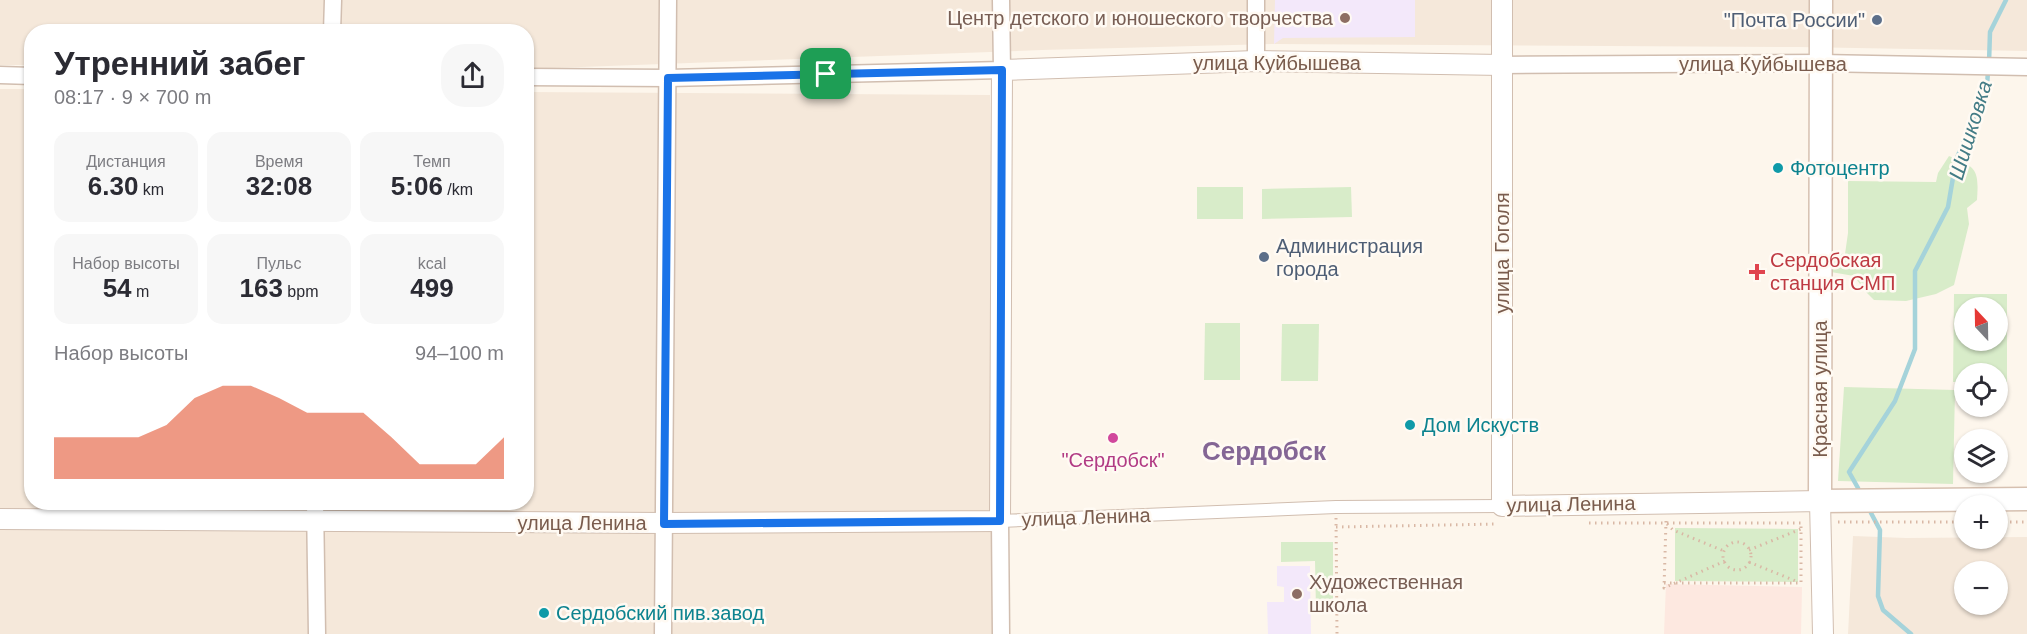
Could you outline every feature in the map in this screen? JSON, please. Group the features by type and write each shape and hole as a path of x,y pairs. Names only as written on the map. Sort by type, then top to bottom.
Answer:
{"main road":[{"name":"Красная улица","path":"1821,0 1821,501"},
{"name":"улица Ленина","path":"1821,501 2027,499"}],"street":[{"path":"332,24 333,0"},
{"path":"663,634 668,0"},
{"path":"1001,0 1001,634"},
{"path":"1256,0 1256,61"},
{"name":"улица Гоголя","path":"1502,0 1503,514"},
{"name":"улица Куйбышева","path":"534,77 668,78 1256,61 1502,65 1821,63 2027,67"},
{"path":"0,75 24,76"},
{"name":"улица Ленина","path":"0,519 315,512 664,524 1000,521 1336,507 1503,514 1821,501"},
{"name":"Красная улица","path":"1821,501 1822,634"},
{"path":"315,512 317,634"}],"path":[{"path":"1336,507 1337,634"},
{"path":"1336,527 1503,514"},
{"path":"1844,522 1954,522"},
{"path":"2008,522 2027,522"},
{"path":"1586,523 1801,523 1801,583"},
{"path":"1666,523 1673,530 1724,551"},
{"path":"1666,523 1664,588 1725,561"},
{"path":"1749,550 1801,529"},
{"path":"1738,542 1746,545 1749,550 1749,562 1738,570 1729,567 1725,561 1724,551 1730,544 1738,542"},
{"path":"1749,562 1822,591"},
{"path":"1678,582 1801,583"}],"shaded area":[{"path":"0,0 2027,0 2027,51 1799,47 1274,44 534,69 534,24 24,24 24,65 0,65"},
{"name":"Центр детского и юношеского творчества","path":"1275,0 1415,0 1415,37 1283,38 1274,44"},
{"path":"0,89 24,89 24,510 534,510 534,92 990,95 998,634 0,634"},
{"path":"1853,536 1954,538 1954,549 2008,549 2008,537 2027,537 2027,634 1848,634"},
{"name":"Художественная школа","path":"1277,566 1310,566 1311,634 1268,634 1267,602 1284,602 1284,587 1277,586"},
{"path":"1666,584 1802,587 1801,634 1664,634"}],"green space":[{"path":"1949,156 1971,167 1977,182 1977,200 1967,208 1969,224 1954,285 1936,294 1906,301 1874,300 1854,276 1831,272 1831,253 1845,254 1848,233 1848,181 1936,182 1938,173"},
{"path":"1197,187 1243,187 1243,219 1197,219"},
{"path":"1351,187 1352,217 1262,219 1262,189"},
{"path":"1954,294 2007,294 2007,297 1954,297 1954,351 2007,351 2007,363 1954,363 1953,382"},
{"path":"1205,323 1240,323 1240,380 1204,380"},
{"path":"1282,324 1319,324 1318,381 1281,381"},
{"path":"1844,387 1954,390 1953,484 1838,481"},
{"path":"1675,528 1798,529 1798,582 1675,581"},
{"path":"1281,542 1333,542 1333,610 1316,610 1315,561 1281,562"}],"waterway":[{"name":"Шишковка","path":"1989,63 1990,32 2006,0"},
{"name":"Шишковка","path":"1858,488 1849,472 1895,401 1915,349 1915,271 1948,207 1956,160 1987,86 1988,71"},
{"path":"1871,513 1880,530 1878,596 1883,610 1911,634"}],"place":[{"name":"Центр детского и юношеского творчества","path":"1345,18"},
{"name":"\"Почта России\"","path":"1877,20"},
{"name":"Фотоцентр","path":"1778,168"},
{"name":"Администрация города","path":"1264,257"},
{"name":"Сердобская станция СМП","path":"1757,272"},
{"name":"Дом Искуств","path":"1410,425"},
{"name":"\"Сердобск\"","path":"1113,438"},
{"name":"Художественная школа","path":"1297,594"},
{"name":"Сердобский пив.завод","path":"544,613"}],"district":[{"name":"Сердобск","path":"1264,451"}],"route":[{"path":"1002,70 1000,521 664,524 668,78 826,74 1002,70"}]}
